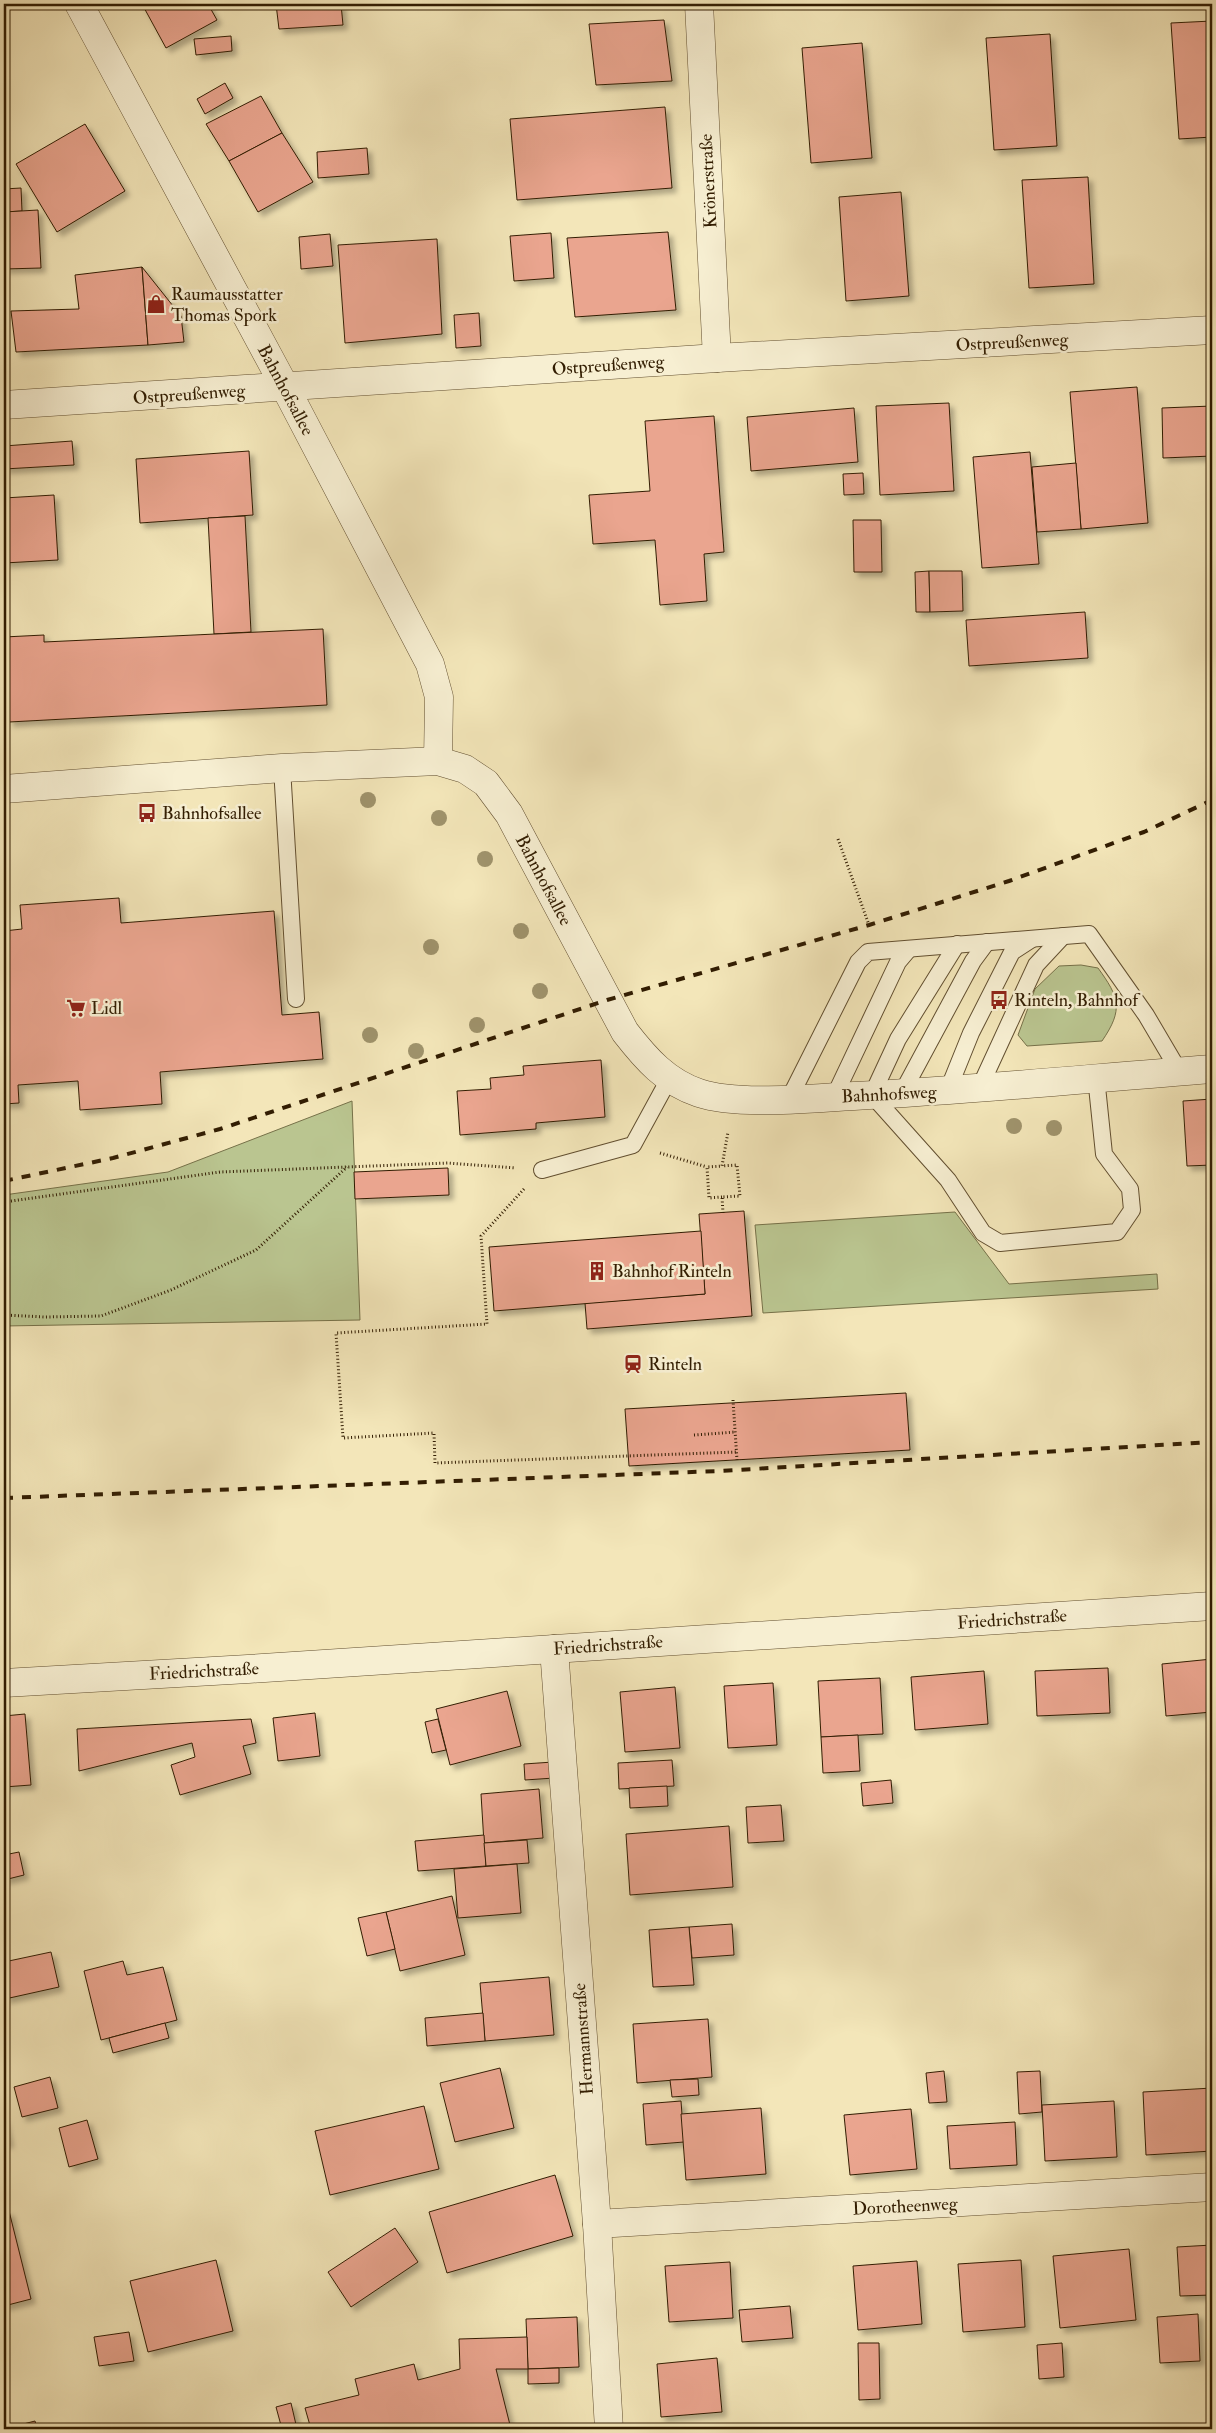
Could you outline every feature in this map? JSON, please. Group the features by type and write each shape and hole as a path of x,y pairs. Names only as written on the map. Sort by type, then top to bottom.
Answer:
{"street":[{"name":"Bahnhofsallee","path":"79,4 285,388 430,664 439,697 438,761"},
{"name":"Krönerstraße","path":"699,4 717,358"},
{"name":"Ostpreußenweg","path":"4,406 717,358 1212,330"},
{"name":"Bahnhofsallee","path":"4,788 282,768 438,761 465,769 486,782 509,814 607,1000"},
{"name":"Bahnhofsweg","path":"607,1000 625,1032 643,1056 669,1079 700,1093 734,1099 788,1099 978,1089 1096,1077 1212,1069"},
{"name":"Friedrichstraße","path":"4,1683 1212,1606"},
{"name":"Hermannstraße","path":"554,1649 597,2224 609,2429"},
{"name":"Dorotheenweg","path":"597,2224 1212,2187"}],"lane":[{"path":"282,768 296,999"},
{"path":"788,1099 858,962 868,952 1034,938 1090,934 1146,1016 1179,1071"},
{"path":"978,1089 1036,965 1063,936"},
{"path":"948,1090 971,1033 1012,952 1034,938"},
{"path":"902,1093 973,961 987,942"},
{"path":"957,944 898,1039 872,1095 948,1180 983,1233 1000,1243 1117,1232 1132,1210 1130,1189 1104,1154 1096,1077"},
{"path":"834,1097 898,962 909,949"},
{"path":"542,1170 633,1145 669,1079"}],"path":[{"path":"838,839 868,925 885,951"},
{"path":"722,1166 734,1099"},
{"path":"633,1145 706,1167 738,1165 740,1196 709,1198 706,1167"},
{"path":"4,1202 220,1172 448,1163 542,1170"},
{"path":"4,1315 45,1318 101,1316 171,1290 256,1250 347,1167"},
{"path":"542,1170 481,1236 487,1324 336,1333 343,1438 434,1434 436,1463 736,1452"},
{"path":"722,1197 723,1212"},
{"path":"733,1400 737,1460"},
{"path":"694,1435 735,1432"}],"green space":[{"path":"1081,965 1098,968 1114,995 1116,1011 1114,1020 1102,1041 1027,1046 1018,1035 1035,989 1059,966"},
{"path":"352,1101 360,1320 4,1326 4,1195 168,1172"},
{"path":"955,1212 1009,1284 1157,1274 1158,1289 763,1313 755,1225"}],"building":[{"path":"142,4 208,4 217,20 166,48"},
{"path":"276,4 341,4 343,25 279,29"},
{"path":"664,20 672,81 596,85 589,24"},
{"path":"1212,21 1212,137 1179,139 1171,23"},
{"path":"1050,34 1057,146 994,150 986,38"},
{"path":"231,36 232,51 196,55 194,39"},
{"path":"862,43 872,158 811,163 802,48"},
{"path":"225,83 233,98 205,114 197,99"},
{"path":"261,96 282,133 229,161 206,124"},
{"path":"665,107 672,188 517,200 510,119"},
{"path":"85,124 125,191 57,232 16,164"},
{"path":"282,133 313,182 258,212 229,161"},
{"path":"367,148 369,174 318,178 317,152"},
{"path":"1207,171 1212,171 1212,245"},
{"path":"1088,177 1094,284 1029,288 1022,180"},
{"path":"21,188 22,211 4,212 4,189"},
{"path":"901,192 909,296 846,301 839,197"},
{"path":"38,210 41,268 4,269 4,212"},
{"path":"668,232 676,310 575,317 567,238"},
{"path":"551,233 554,278 514,281 510,236"},
{"path":"330,234 333,266 301,269 299,237"},
{"path":"437,239 442,334 345,343 338,245"},
{"path":"142,267 148,345 16,352 11,311 79,309 75,275"},
{"path":"142,267 181,316 184,342 148,345"},
{"path":"479,313 481,346 456,348 454,315"},
{"path":"1137,387 1148,523 1081,529 1070,392"},
{"path":"949,403 954,491 880,495 876,406"},
{"path":"1212,406 1212,456 1163,458 1162,408"},
{"path":"854,408 858,462 751,471 747,417"},
{"path":"714,416 724,552 704,554 707,601 660,605 655,540 593,544 589,495 650,491 645,421"},
{"path":"72,441 74,465 4,469 4,446"},
{"path":"249,451 253,515 140,523 136,459"},
{"path":"1030,452 1039,564 982,568 973,457"},
{"path":"1076,463 1081,529 1037,532 1032,467"},
{"path":"863,473 864,494 844,495 843,474"},
{"path":"54,495 58,560 4,563 4,498"},
{"path":"245,516 251,632 214,634 208,518"},
{"path":"853,520 881,520 882,572 854,572"},
{"path":"929,571 930,612 916,612 915,572"},
{"path":"929,571 962,571 963,611 930,612"},
{"path":"1085,612 1088,658 969,666 966,620"},
{"path":"323,629 327,705 9,722 4,637 44,635 44,642"},
{"path":"119,898 121,923 274,911 282,1015 319,1012 323,1059 160,1072 162,1104 80,1110 78,1081 18,1085 19,1103 4,1104 4,931 22,929 20,905"},
{"path":"1207,930 1212,930 1212,990 1211,990"},
{"path":"601,1060 605,1117 536,1123 536,1129 460,1135 457,1091 491,1089 490,1078 524,1075 523,1066"},
{"path":"1212,1099 1212,1165 1187,1166 1183,1101"},
{"path":"448,1168 449,1195 355,1199 354,1172"},
{"path":"744,1211 752,1316 587,1329 585,1303 705,1294 699,1214"},
{"name":"Bahnhof Rinteln","path":"701,1231 705,1294 494,1311 489,1247"},
{"path":"906,1393 910,1450 629,1466 625,1409"},
{"path":"1212,1659 1212,1712 1166,1716 1162,1664"},
{"path":"1108,1668 1110,1713 1037,1716 1035,1671"},
{"path":"984,1671 988,1724 915,1730 911,1677"},
{"path":"880,1678 883,1734 821,1737 818,1681"},
{"path":"773,1683 777,1745 728,1748 724,1686"},
{"path":"675,1687 680,1748 625,1752 620,1692"},
{"path":"507,1691 521,1746 450,1765 436,1709"},
{"path":"315,1713 320,1756 278,1761 273,1718"},
{"path":"25,1714 31,1785 4,1787 4,1716"},
{"path":"251,1719 256,1743 243,1746 251,1774 180,1795 171,1765 195,1757 192,1743 79,1771 77,1729"},
{"path":"438,1719 446,1750 432,1753 425,1722"},
{"path":"858,1735 860,1771 823,1773 821,1737"},
{"path":"672,1760 674,1786 619,1789 618,1763"},
{"path":"553,1762 554,1778 525,1780 524,1764"},
{"path":"891,1780 893,1803 863,1806 861,1783"},
{"path":"667,1786 668,1806 630,1808 629,1788"},
{"path":"539,1789 543,1838 484,1843 481,1794"},
{"path":"781,1805 784,1841 748,1843 746,1807"},
{"path":"729,1826 733,1887 630,1895 626,1834"},
{"path":"484,1835 486,1866 418,1871 415,1841"},
{"path":"527,1840 529,1863 486,1866 484,1843"},
{"path":"19,1852 24,1875 4,1880 4,1855"},
{"path":"517,1864 521,1913 458,1918 454,1869"},
{"path":"452,1896 465,1955 400,1971 386,1912"},
{"path":"386,1912 395,1949 367,1956 358,1918"},
{"path":"732,1924 734,1955 692,1958 689,1927"},
{"path":"689,1927 694,1985 653,1987 649,1930"},
{"path":"51,1952 59,1987 5,1999 4,1962"},
{"path":"123,1961 127,1975 163,1967 177,2020 101,2040 84,1971"},
{"path":"549,1977 554,2035 485,2041 480,1983"},
{"path":"483,2013 485,2041 427,2046 425,2018"},
{"path":"708,2019 712,2077 637,2083 633,2024"},
{"path":"165,2023 169,2038 113,2053 109,2038"},
{"path":"500,2068 514,2128 455,2142 440,2083"},
{"path":"944,2071 947,2102 929,2103 926,2073"},
{"path":"1040,2071 1042,2112 1019,2114 1017,2072"},
{"path":"50,2077 58,2108 22,2117 14,2087"},
{"path":"698,2079 699,2095 672,2097 670,2080"},
{"path":"1212,2088 1212,2151 1146,2155 1143,2092"},
{"path":"681,2101 684,2142 646,2145 643,2104"},
{"path":"1114,2101 1117,2157 1045,2161 1042,2105"},
{"path":"424,2106 439,2169 330,2195 315,2131"},
{"path":"761,2108 766,2174 686,2180 681,2114"},
{"path":"911,2109 917,2169 850,2175 844,2115"},
{"path":"4,2118 9,2143 4,2144"},
{"path":"87,2120 98,2159 69,2167 59,2128"},
{"path":"1015,2122 1017,2165 950,2169 947,2126"},
{"path":"555,2175 573,2236 447,2273 429,2212"},
{"path":"9,2211 31,2299 4,2306 4,2212"},
{"path":"395,2228 418,2262 351,2307 328,2272"},
{"path":"1212,2245 1212,2295 1180,2296 1177,2247"},
{"path":"1129,2249 1136,2320 1060,2328 1053,2256"},
{"path":"216,2260 233,2331 148,2352 130,2281"},
{"path":"1021,2260 1025,2327 963,2332 958,2264"},
{"path":"917,2261 922,2324 858,2330 853,2266"},
{"path":"730,2262 733,2318 669,2322 665,2266"},
{"path":"790,2306 793,2338 742,2342 739,2310"},
{"path":"1198,2314 1200,2361 1160,2363 1157,2317"},
{"path":"577,2317 579,2367 528,2369 526,2319"},
{"path":"129,2332 134,2361 99,2366 94,2337"},
{"path":"527,2337 528,2369 496,2369 511,2429 311,2429 305,2408 359,2395 355,2379 414,2364 418,2380 460,2369 459,2339"},
{"path":"858,2343 879,2343 880,2399 859,2400"},
{"path":"1062,2343 1064,2377 1039,2379 1037,2345"},
{"path":"717,2358 722,2412 661,2417 657,2364"},
{"path":"559,2368 559,2383 528,2384 528,2369"},
{"path":"291,2403 297,2429 282,2429 276,2407"},
{"path":"35,2421 37,2429 4,2429"},
{"path":"1004,2426 1004,2429 970,2429"}],"railway":[{"path":"4,1181 113,1158 220,1129 607,1000 869,925 1009,881 1144,832 1212,800"},
{"path":"4,1498 719,1471 1212,1442"}],"place":[{"name":"Raumausstatter Thomas Spork","path":"156,304"},
{"name":"Bahnhofsallee","path":"147,813"},
{"name":"Rinteln, Bahnhof","path":"999,1000"},
{"name":"Lidl","path":"76,1008"},
{"name":"Bahnhof Rinteln","path":"597,1271"},
{"name":"Rinteln","path":"633,1364"}]}
